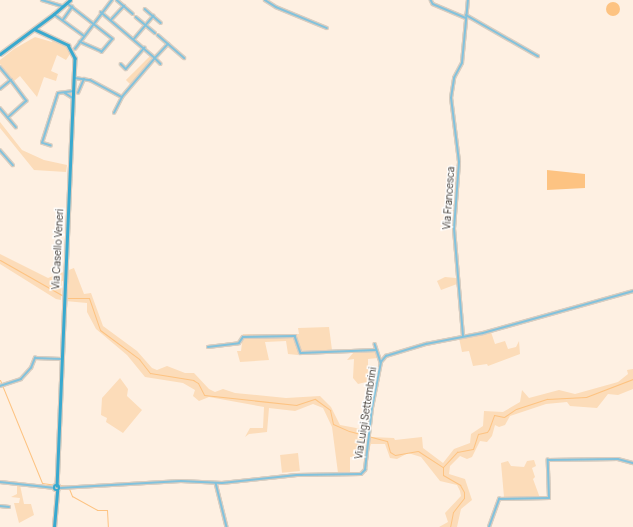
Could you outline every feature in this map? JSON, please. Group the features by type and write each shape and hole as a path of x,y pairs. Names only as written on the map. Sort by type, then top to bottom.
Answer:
{"street":[{"path":"42,0 64,6"},
{"path":"0,54 36,28 70,0"},
{"path":"75,48 101,12 112,0"},
{"path":"117,0 133,14"},
{"path":"264,0 276,7 327,28"},
{"path":"432,0 433,4 466,17 538,56"},
{"name":"Via Francesca","path":"463,336 453,222 459,162 451,98 454,78 462,63 468,0"},
{"path":"67,3 113,39 102,52 80,42"},
{"path":"111,20 124,6"},
{"path":"62,20 72,7"},
{"path":"145,9 161,23"},
{"path":"101,12 134,39 161,64"},
{"path":"54,14 84,36"},
{"path":"134,39 153,16"},
{"path":"136,17 155,33"},
{"name":"Via Casello Veneri","path":"36,28 41,33 71,48 75,58 60,359 57,487 54,527"},
{"path":"158,35 184,58"},
{"path":"114,113 122,98 168,44"},
{"path":"121,64 126,68 144,48"},
{"path":"0,67 27,101 8,118"},
{"path":"75,78 84,79 122,98"},
{"path":"78,93 84,79"},
{"path":"0,89 11,80"},
{"path":"51,146 42,143 58,93 74,91"},
{"path":"65,93 73,98"},
{"path":"0,108 16,127"},
{"path":"0,150 13,165"},
{"name":"Via Luigi Settembrini","path":"0,482 57,487 181,480 216,483 297,475 361,474 365,470 368,435 381,362 390,354 633,291"},
{"path":"208,347 239,343 244,337 295,336 301,353 376,350"},
{"path":"375,344 381,362"},
{"path":"0,386 21,378 31,368 35,358 60,359"},
{"path":"489,527 499,499 549,498 548,460 618,459 633,463"},
{"path":"216,483 227,527"},
{"path":"0,506 9,506"}],"shaded area":[{"path":"610,2 616,2 620,6 620,12 616,16 610,16 606,12 606,6"},
{"path":"35,37 52,42 53,39 68,46 72,51 66,60 57,55 51,71 58,74 56,81 44,77 37,97 20,76 14,81 0,64 0,60 14,49"},
{"path":"150,56 154,60 130,84 126,80"},
{"path":"0,122 22,150 44,160 67,165 66,172 34,170 0,128"},
{"path":"547,170 585,174 585,188 547,190"},
{"path":"0,254 48,278 74,268 84,294 91,293 103,326 137,351 152,368 157,370 167,366 185,373 194,373 209,389 215,392 223,389 235,393 286,398 320,396 331,407 340,425 367,430 371,437 394,438 395,440 422,437 423,448 443,463 454,449 470,443 471,434 483,426 484,411 503,412 520,402 522,390 529,398 559,390 575,394 618,382 628,374 627,370 633,369 633,389 618,395 608,394 597,408 570,406 567,402 546,404 510,416 505,425 499,427 495,425 492,436 487,442 480,441 472,457 467,459 460,456 450,466 449,474 465,479 472,500 461,509 457,527 439,527 448,522 445,513 461,496 460,491 457,485 440,481 421,457 408,453 397,459 390,458 385,444 371,444 368,453 356,453 355,457 350,457 350,472 338,473 332,427 323,408 313,404 295,411 269,408 267,432 249,434 245,437 250,428 263,428 264,407 209,397 199,401 193,396 195,390 183,383 145,377 127,355 96,329 87,312 87,303 65,301 65,281 62,281 61,300 56,299 0,264"},
{"path":"445,277 456,278 457,284 441,290 437,281"},
{"path":"329,327 332,350 298,351 298,355 288,354 286,341 265,342 269,360 240,362 237,351 241,351 243,334 299,334 298,328"},
{"path":"491,332 495,344 505,341 508,349 516,347 519,341 520,354 488,366 487,364 473,366 469,351 462,352 459,338"},
{"path":"376,351 378,358 368,359 368,371 374,372 374,380 358,384 353,378 354,359 347,360 354,352"},
{"path":"120,378 128,389 127,396 142,410 123,433 106,422 107,418 101,415 102,398"},
{"path":"298,453 300,471 282,473 280,455"},
{"path":"534,460 536,466 532,468 535,477 533,479 540,498 504,497 501,463 508,461 511,466 524,467 527,461"},
{"path":"17,485 20,485 24,504 31,504 34,515 19,523 14,503 19,503 20,498 11,497 17,494"}],"waterway":[{"path":"0,260 67,298 89,298 100,330 139,359 150,373 193,380 198,383 204,395 296,405 315,399 330,410 333,424 349,431 387,441 390,452 395,455 418,451 443,467"},
{"path":"443,467 457,452 473,449 478,434 487,432 494,415 504,417 516,409 547,399 586,397 633,379"},
{"path":"0,380 42,483 56,485"},
{"path":"443,467 443,475 460,485 464,492 464,498 453,512 450,527"},
{"path":"59,485 68,486 72,496 97,510 107,510 108,527"}]}
